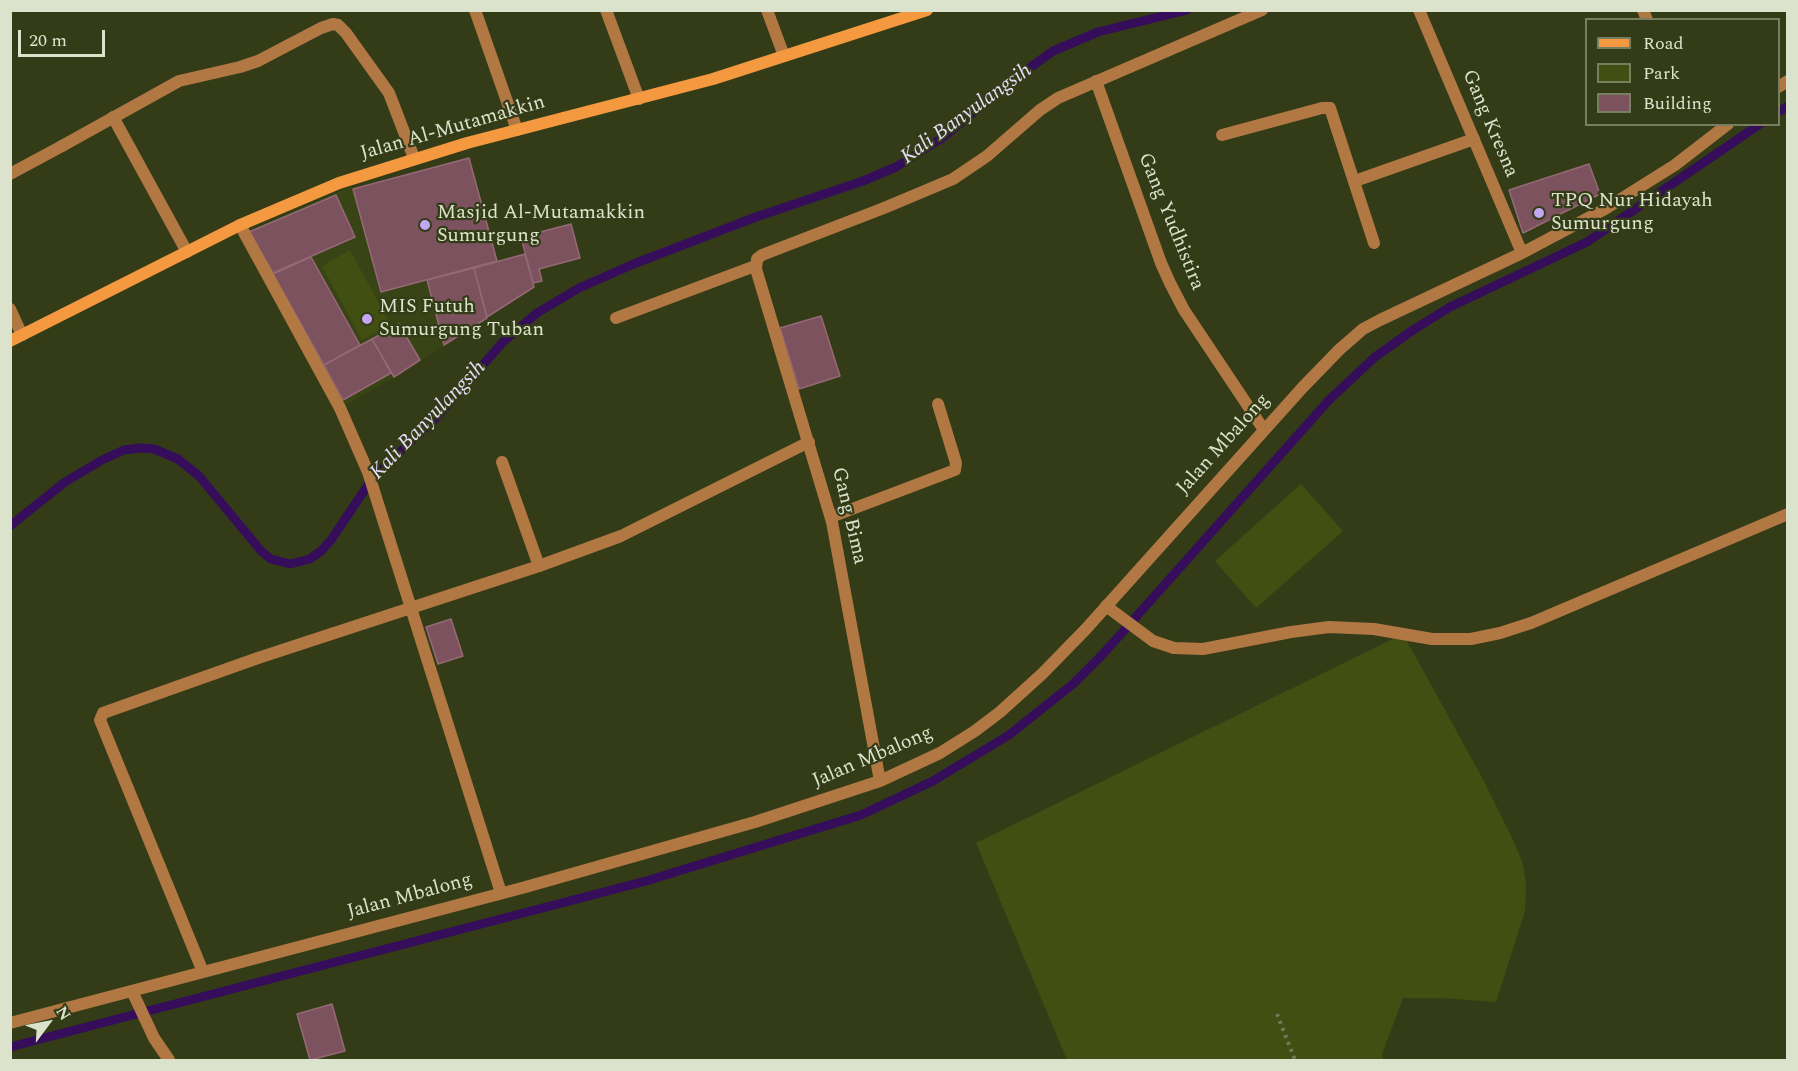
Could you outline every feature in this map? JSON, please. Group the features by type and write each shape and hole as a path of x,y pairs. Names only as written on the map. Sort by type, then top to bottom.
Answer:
{"street":[{"path":"475,10 518,130"},
{"path":"606,10 639,99"},
{"path":"767,10 784,56"},
{"name":"Jalan Al-Mutamakkin","path":"10,341 240,225 339,183 414,158 713,79 927,10"},
{"path":"616,318 756,266 756,259 762,255 884,208 964,173 1049,103 1262,10"},
{"name":"Gang Kresna","path":"1419,10 1522,253"},
{"path":"10,174 178,81 258,61 321,28 336,24 346,33 389,93 414,158"},
{"name":"Gang Yudhistira","path":"1096,81 1170,283 1264,430"},
{"path":"1222,135 1328,108 1333,113 1374,243"},
{"path":"113,117 187,252"},
{"name":"Jalan Mbalong","path":"10,1023 134,995 203,972 501,893 755,822 880,781 953,746 1000,712 1042,674 1324,365 1363,329 1522,253 1625,196 1675,165 1714,129"},
{"path":"1355,181 1474,139"},
{"path":"240,225 352,433 383,516 501,893"},
{"name":"Gang Bima","path":"756,266 831,517 880,781"},
{"path":"10,309 22,335"},
{"path":"831,517 955,470 956,463 938,405"},
{"path":"203,972 101,723 101,715 108,710 258,658 539,566 621,536 809,442"},
{"path":"502,462 539,566"},
{"path":"1106,606 1153,641 1165,646 1193,650 1222,647 1309,628 1329,627 1365,628 1462,640 1482,637 1532,623 1788,514"},
{"path":"134,995 154,1038 169,1060"}],"path":[{"path":"1277,1014 1296,1060"}],"shaded area":[{"name":"MIS Futuh Sumurgung Tuban","path":"352,186 380,292 426,281 444,346 346,405 248,231"}],"green space":[{"path":"350,250 390,324 362,340 322,266"},
{"path":"1301,484 1343,531 1256,608 1215,561"},
{"path":"1403,634 1484,781 1523,864 1526,885 1525,911 1496,1002 1403,998 1382,1054 1383,1060 1067,1060 976,843"}],"building":[{"name":"Masjid Al-Mutamakkin Sumurgung","path":"469,158 497,261 381,292 353,189"},
{"name":"TPQ Nur Hidayah Sumurgung","path":"1589,164 1600,194 1523,233 1509,190"},
{"path":"336,195 355,237 273,273 249,232"},
{"path":"571,224 580,258 539,269 542,281 533,283 521,237"},
{"path":"525,254 534,287 487,317 474,268"},
{"path":"311,257 360,345 324,365 273,274"},
{"path":"474,268 487,318 444,345 427,280"},
{"path":"821,316 840,376 799,389 780,328"},
{"path":"399,324 420,360 394,377 372,339"},
{"path":"372,339 391,373 343,400 324,365"},
{"path":"451,619 463,656 438,664 426,627"},
{"path":"332,1004 345,1051 310,1060 297,1014"}],"waterway":[{"name":"Kali Banyulangsih","path":"10,526 65,482 102,460 124,450 154,449 178,459 199,476 262,552 271,559 290,564 310,559 331,540 374,476 433,421 504,341 537,313 579,288 636,263 896,167 942,138 1053,51 1098,32 1187,10"},
{"path":"1780,111 1788,106"},
{"path":"10,1047 646,881 861,815 933,781 1009,735 1073,684 1103,654 1329,400 1375,357 1450,307 1587,242 1757,126"}],"place":[{"name":"TPQ Nur Hidayah Sumurgung","path":"1539,213"},
{"name":"Masjid Al-Mutamakkin Sumurgung","path":"425,225"},
{"name":"MIS Futuh Sumurgung Tuban","path":"367,319"}]}
